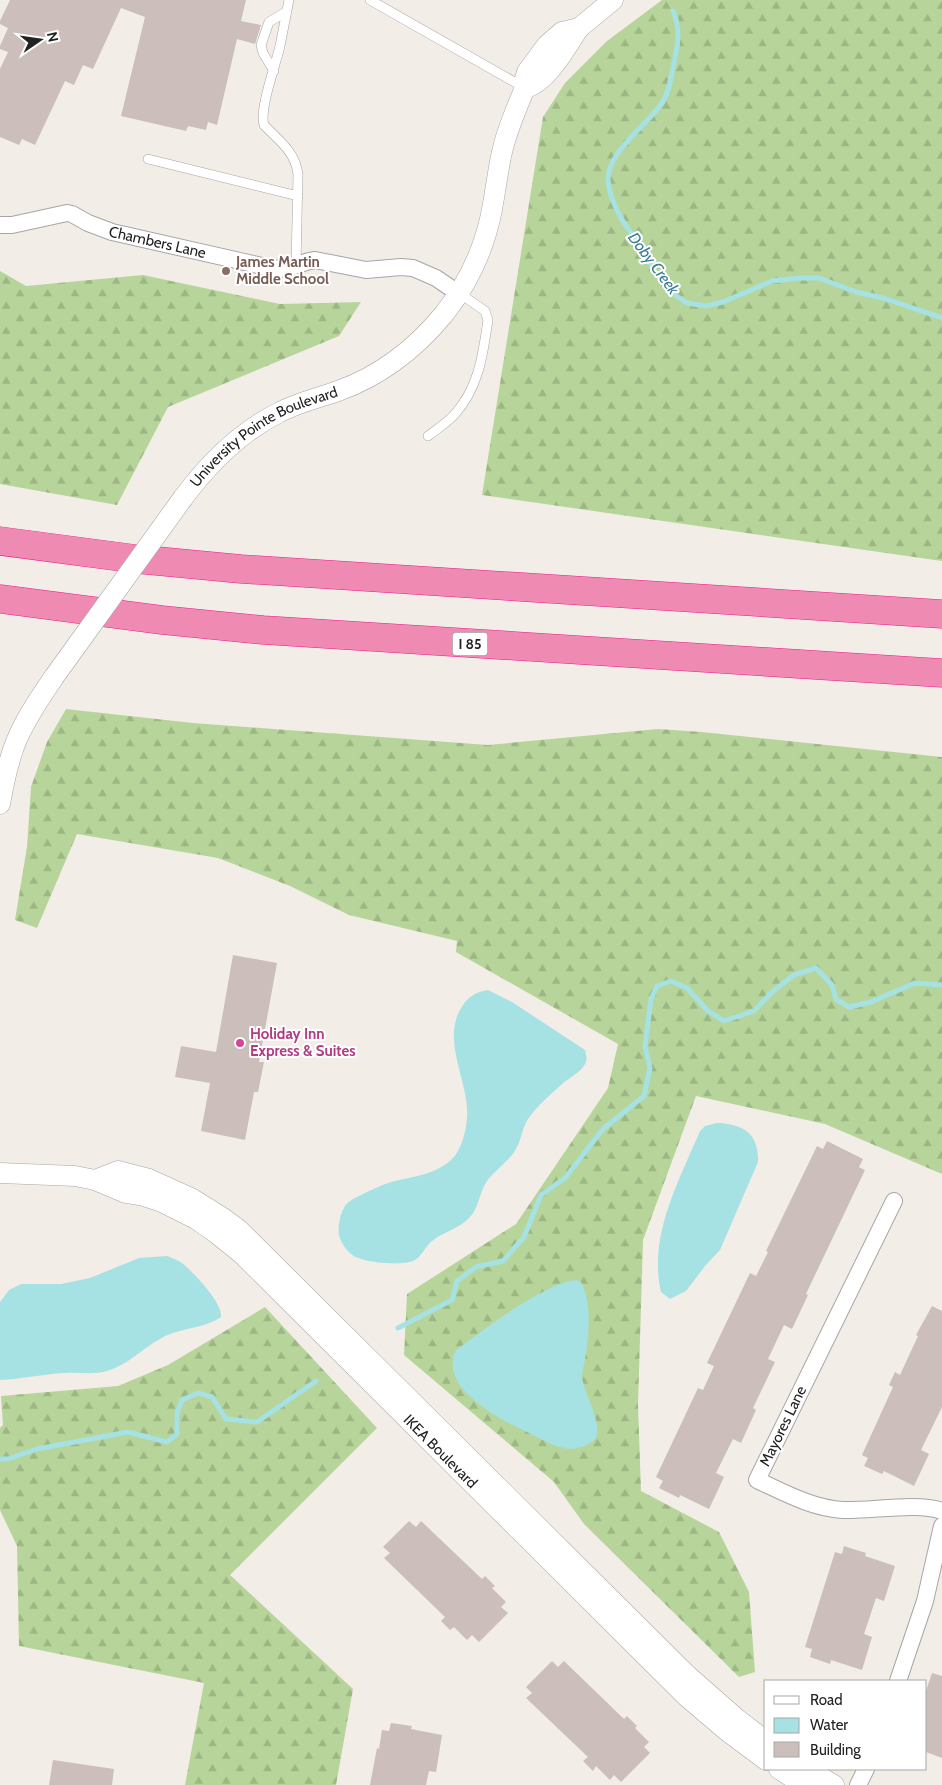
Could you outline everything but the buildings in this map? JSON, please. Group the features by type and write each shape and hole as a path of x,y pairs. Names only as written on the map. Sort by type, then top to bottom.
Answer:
{"highway":[{"path":"0,541 136,560 250,570 942,614"},
{"name":"I 85","path":"0,599 162,620 263,630 942,673"}],"street":[{"path":"525,88 538,82 546,74 578,28 613,0"},
{"name":"University Pointe Boulevard","path":"0,804 7,771 18,738 32,712 54,676 197,480 220,455 253,428 291,407 360,382 414,346 444,313 474,266 487,231 508,130 525,88"},
{"name":"Chambers Lane","path":"0,225 12,225 62,214 72,214 112,232 271,268 282,269 314,260 366,270 401,267 413,268 436,278 458,293"},
{"name":"IKEA Boulevard","path":"0,1173 76,1176 95,1180 126,1193 162,1202 196,1219 228,1242 687,1675 737,1719 764,1739"},
{"name":"Mayores Lane","path":"894,1201 757,1480 803,1501 832,1508 857,1510 929,1507 942,1511"},
{"name":"IKEA Boulevard","path":"489,1488 687,1697 727,1731 764,1759"},
{"path":"898,1680 927,1594 942,1526"},
{"path":"781,1770 804,1785"},
{"path":"809,1770 834,1785"},
{"path":"858,1785 866,1770"}],"lane":[{"path":"289,0 263,120 264,125 294,158 298,174 296,266"},
{"path":"370,0 525,88"},
{"path":"274,71 263,53 261,45 270,22 286,12"},
{"path":"148,159 298,196"},
{"path":"428,436 454,415 465,401 474,385 482,362 488,315 486,311 458,293"}],"green space":[{"path":"662,0 942,0 942,561 482,495 543,117 565,83 607,41"},
{"path":"0,271 26,286 143,275 280,304 361,302 339,336 168,407 117,505 0,484"},
{"path":"66,709 193,723 488,745 658,729 942,757 942,1174 825,1124 696,1096 643,1240 638,1405 641,1491 719,1532 749,1592 755,1672 739,1677 584,1524 554,1482 404,1355 407,1294 516,1224 608,1088 618,1044 456,952 457,941 349,915 290,886 218,858 77,834 37,928 15,920 27,847 31,787 47,742"},
{"path":"265,1307 377,1428 230,1575 353,1689 336,1785 185,1785 204,1683 19,1646 17,1546 0,1510 0,1428 3,1425 1,1396 118,1386 168,1365"}],"water":[{"path":"488,990 512,1002 585,1050 587,1059 585,1064 548,1096 532,1114 526,1122 515,1151 487,1181 475,1210 465,1222 435,1239 419,1257 408,1263 381,1263 356,1257 345,1247 339,1233 341,1215 346,1204 381,1185 440,1168 454,1157 459,1149 466,1128 467,1104 455,1046 456,1018 463,1005 471,996"},
{"path":"717,1123 742,1128 748,1132 756,1144 758,1162 720,1250 686,1291 670,1299 661,1292 658,1271 662,1230 675,1189 700,1131 705,1126"},
{"path":"167,1256 182,1263 200,1280 217,1304 221,1317 209,1323 170,1334 124,1364 107,1371 0,1380 0,1302 9,1290 21,1284 61,1284 90,1278 139,1258"},
{"path":"576,1280 581,1282 587,1299 589,1317 588,1336 582,1375 595,1418 597,1434 590,1444 570,1449 550,1443 505,1421 476,1402 464,1390 456,1378 453,1364 456,1350 514,1309 548,1289"}],"waterway":[{"name":"Doby Creek","path":"673,11 678,30 678,43 667,94 656,111 629,139 614,159 609,170 608,180 614,202 624,223 654,270 675,295 687,303 706,306 723,302 772,281 819,278 856,292 883,298 942,318"},
{"path":"398,1328 452,1300 457,1281 476,1267 503,1261 524,1237 541,1195 565,1178 603,1129 644,1096 650,1068 645,1046 651,999 657,986 671,981 687,988 708,1011 724,1021 754,1011 772,992 794,975 816,968 832,985 836,999 849,1007 871,1002 915,983 942,985"},
{"path":"0,1459 8,1459 37,1449 128,1432 167,1442 177,1434 177,1413 182,1400 198,1393 212,1397 226,1419 257,1422 316,1381"}],"place":[{"name":"James Martin Middle School","path":"226,271"},
{"name":"Holiday Inn Express & Suites","path":"240,1043"}]}
